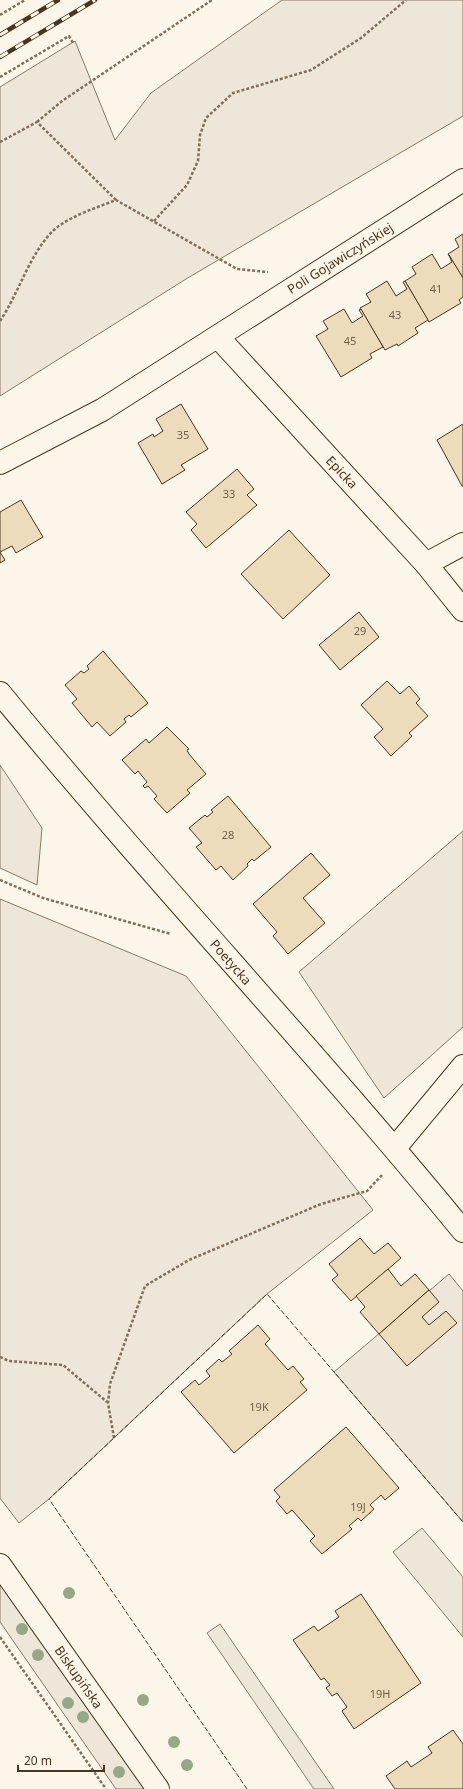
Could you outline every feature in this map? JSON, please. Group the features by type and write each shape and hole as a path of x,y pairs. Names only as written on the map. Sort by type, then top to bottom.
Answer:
{"street":[{"name":"Poli Gojawiczyńskiej","path":"0,463 102,410 463,180"},
{"name":"Epicka","path":"218,337 426,564 463,610"},
{"path":"426,564 463,544"},
{"name":"Poetycka","path":"0,693 66,774 398,1152 463,1231"},
{"path":"398,1152 463,1066"},
{"name":"Biskupińska","path":"0,1565 158,1789"}],"path":[{"path":"0,15 25,0"},
{"path":"0,142 37,122 62,101 212,0"},
{"path":"154,221 187,185 198,161 200,135 206,118 233,93 311,70 361,38 406,0"},
{"path":"0,77 68,36 73,43"},
{"path":"37,122 116,200 189,243 237,269 309,277"},
{"path":"0,320 9,307 25,272 49,235 56,228 79,215 116,200"},
{"path":"0,880 43,898 172,935"},
{"path":"114,1438 108,1403 110,1384 145,1286 189,1260 321,1204 367,1191 398,1152"},
{"path":"0,1357 10,1361 63,1365 108,1403"},
{"path":"0,1637 106,1789"}],"shaded area":[{"path":"282,0 463,0 463,116 186,279 0,396 0,87 75,41 115,140 151,93"},
{"path":"0,765 42,828 37,885 0,868"},
{"path":"463,831 463,1027 384,1098 299,972"},
{"path":"0,899 186,976 373,1210 267,1294 49,1499 19,1523 0,1498"},
{"path":"449,1274 463,1291 463,1522 334,1372"},
{"path":"422,1528 463,1577 463,1637 393,1552"},
{"path":"0,1581 148,1789 116,1789 0,1622"},
{"path":"220,1624 334,1789 314,1789 207,1633"}],"building":[{"path":"463,234 463,278 448,254 459,247 455,239"},
{"path":"432,254 441,269 452,262 449,255 463,278 463,297 459,300 461,303 429,322 405,281 416,274 412,267"},
{"path":"387,281 396,296 407,289 403,282 405,281 428,320 415,328 418,333 398,346 397,344 385,350 360,308 371,302 366,294"},
{"path":"344,309 352,323 363,316 359,310 361,309 383,347 370,354 372,358 341,377 316,336 328,329 323,321"},
{"path":"181,404 208,449 181,465 185,470 162,484 138,443 153,434 154,437 163,431 156,419"},
{"path":"463,424 463,486 462,486 437,440"},
{"path":"237,469 254,489 247,495 257,505 206,548 191,530 197,524 186,512"},
{"path":"21,500 43,537 16,553 12,546 0,552 0,512"},
{"path":"289,530 330,575 283,619 241,574"},
{"path":"0,552 5,560 0,563"},
{"path":"359,612 379,637 340,670 319,645"},
{"path":"103,651 148,703 131,717 129,715 124,719 126,722 110,736 97,722 92,727 72,703 77,699 65,685 81,671 84,673 89,669 87,666"},
{"path":"387,681 400,694 409,686 420,699 416,703 428,716 409,733 412,736 391,756 374,737 383,729 361,705"},
{"path":"167,727 189,749 187,750 189,754 206,774 187,790 190,793 167,813 154,799 157,796 148,786 145,788 143,786 147,782 138,771 135,774 122,760 146,739 149,743"},
{"path":"228,796 271,847 254,861 252,859 247,864 248,866 233,880 221,866 216,870 196,847 202,843 189,828 205,815 207,817 213,812 211,810"},
{"path":"311,853 330,875 303,898 325,923 288,954 273,936 277,932 253,904"},
{"path":"360,1238 374,1254 388,1243 401,1258 351,1301 332,1280 338,1275 329,1264"},
{"path":"388,1269 401,1286 415,1274 429,1290 379,1334 360,1312 365,1307 356,1296"},
{"path":"429,1290 439,1302 422,1317 429,1325 446,1311 457,1323 407,1366 379,1334"},
{"path":"258,1325 270,1339 265,1344 288,1370 293,1366 304,1379 300,1382 307,1390 234,1453 181,1392 195,1380 199,1385 210,1376 206,1371 219,1359 222,1362 232,1354 229,1351"},
{"path":"346,1427 399,1488 385,1500 381,1495 370,1505 374,1509 361,1521 358,1518 349,1526 352,1529 322,1554 310,1541 315,1536 292,1510 287,1514 276,1501 280,1497 274,1490"},
{"path":"361,1594 421,1683 354,1729 342,1711 347,1707 337,1693 332,1696 326,1688 330,1685 324,1678 321,1680 293,1640 314,1626 318,1631 339,1617 335,1611"},
{"path":"453,1730 463,1744 463,1789 395,1789 386,1776 407,1761 411,1767 432,1753 428,1747"}],"railway":[{"path":"0,35 58,0"},
{"path":"0,57 95,0"}],"fence":[{"path":"247,1789 49,1499 267,1294 463,1522"}]}
